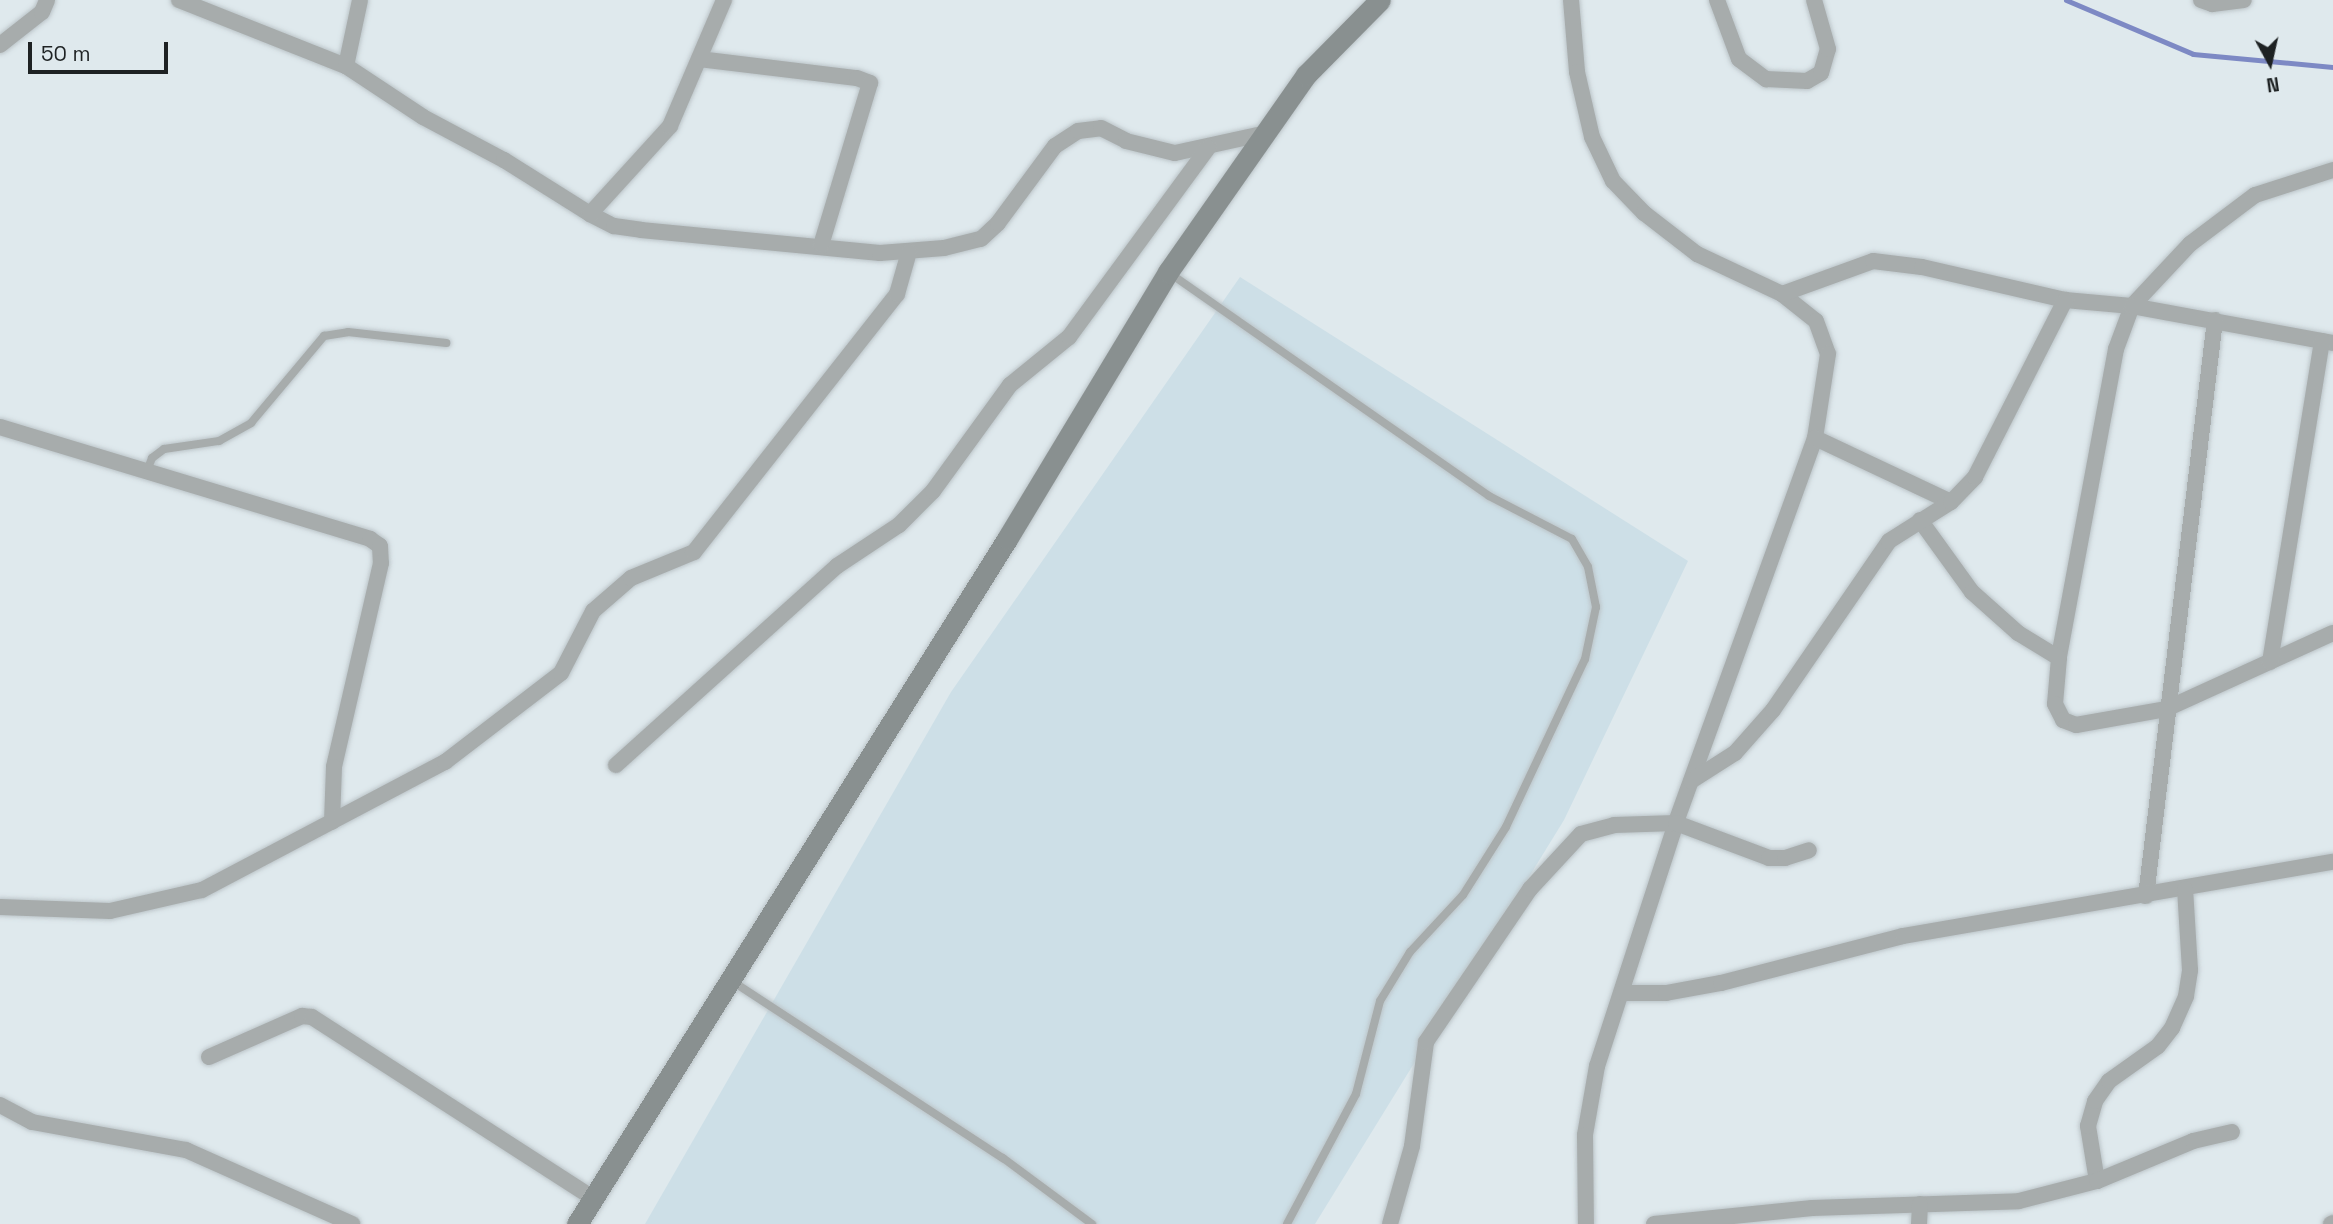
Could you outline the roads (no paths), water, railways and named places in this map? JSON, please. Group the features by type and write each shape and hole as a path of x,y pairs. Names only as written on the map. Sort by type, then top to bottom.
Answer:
{"street":[{"path":"0,45 42,12 47,0"},
{"path":"179,0 346,66 423,117 504,160 590,214 614,226 641,230 909,252 981,239 998,223 1055,146 1078,131 1101,128 1126,141 1175,153 1208,148 1262,134"},
{"path":"346,66 360,0"},
{"path":"590,214 670,126 724,0"},
{"path":"577,1224 728,978 1007,539 1168,272 1262,134 1306,75 1380,0"},
{"path":"1572,0 1577,72 1592,138 1613,181 1644,213 1697,254 1782,294 1816,321 1828,354 1815,438 1676,823 1623,993 1597,1066 1585,1136 1586,1224"},
{"path":"1717,0 1739,60 1766,79 1807,81 1821,73 1828,49 1814,0"},
{"path":"2201,0 2212,4 2244,0"},
{"path":"699,58 857,78 870,83 821,245"},
{"path":"616,765 837,566 899,525 933,491 1010,385 1069,337 1208,148"},
{"path":"2333,170 2255,195 2190,244 2132,306 2116,349 2059,658 2055,704 2063,720 2076,725 2166,709 2333,633"},
{"path":"0,908 110,911 177,898 224,879 445,762 561,673 593,611 631,578 694,552 897,294 909,252"},
{"path":"1782,294 1873,261 1922,267 2065,300 2132,306 2327,342 2270,662"},
{"path":"1691,781 1735,753 1780,700 1889,541 1951,502 1975,477 2065,300"},
{"path":"2146,896 2166,709 2215,320"},
{"path":"0,427 370,538 380,546 376,589 334,767 332,822"},
{"path":"1815,438 1951,502"},
{"path":"1920,520 1972,592 2018,633 2059,658"},
{"path":"1390,1224 1412,1146 1426,1041 1530,889 1581,834 1614,825 1676,823 1769,858 1785,858 1809,850"},
{"path":"1623,993 1666,993 1721,983 1903,936 2333,862"},
{"path":"2097,1181 2088,1126 2095,1101 2109,1081 2158,1046 2172,1028 2186,996 2190,970 2185,889"},
{"path":"209,1057 302,1016 312,1017 593,1198"},
{"path":"0,1105 32,1122 186,1150 352,1224"},
{"path":"1654,1224 1812,1208 2020,1201 2097,1181 2193,1141 2232,1132"},
{"path":"1919,1224 1920,1204"}],"lane":[{"path":"1168,272 1489,496 1572,539 1588,567 1595,607 1585,659 1506,827 1464,895 1410,952 1380,1001 1356,1094 1287,1224"},
{"path":"147,471 152,458 164,449 219,441 251,423 324,336 348,332 446,343"},
{"path":"728,978 1003,1158 1092,1224"}],"waterway":[{"path":"2066,0 2193,54 2333,67"}]}
